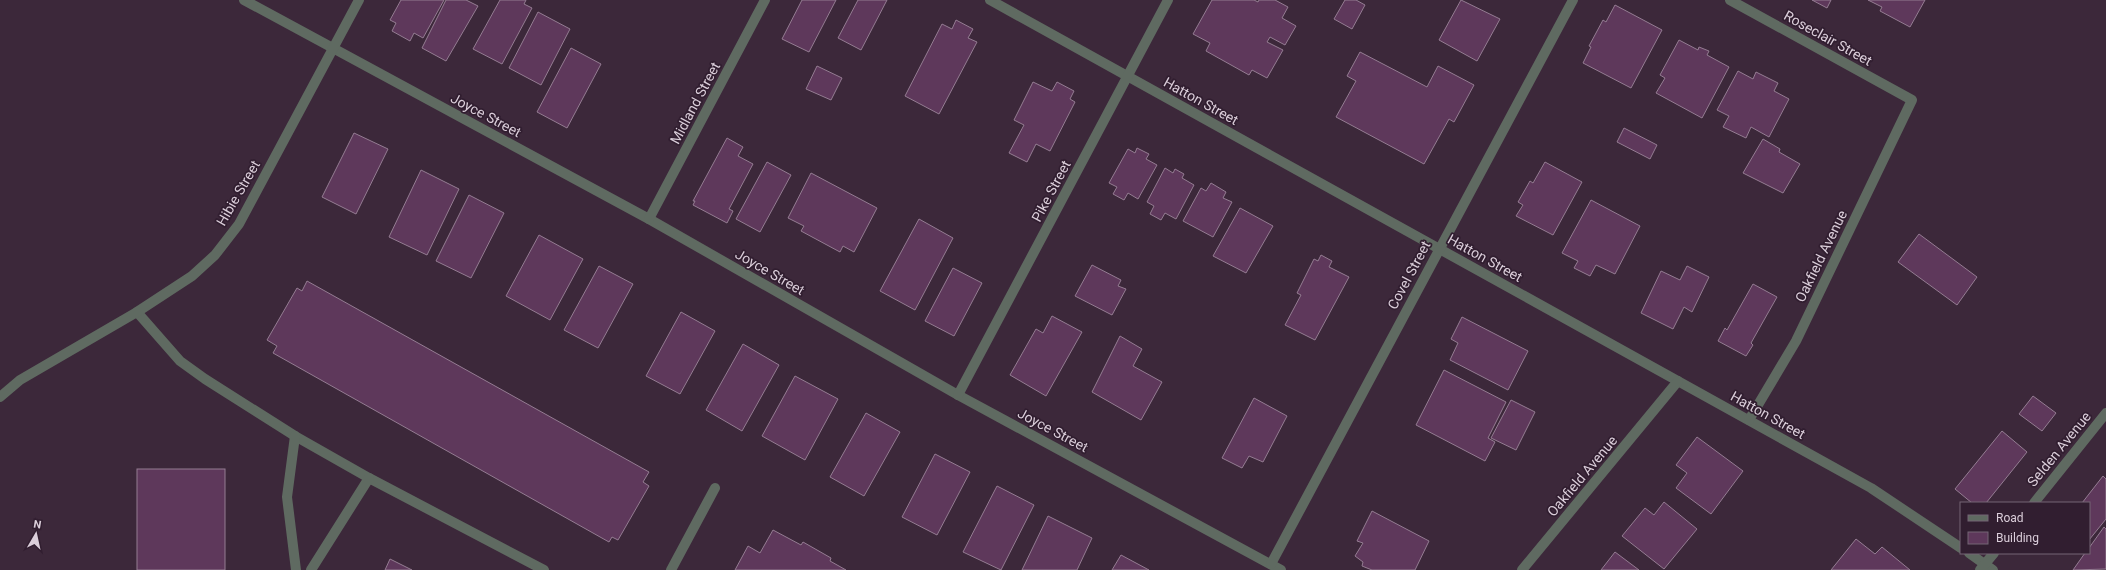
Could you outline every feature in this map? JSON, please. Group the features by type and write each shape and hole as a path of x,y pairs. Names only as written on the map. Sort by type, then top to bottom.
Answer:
{"street":[{"name":"Joyce Street","path":"244,0 649,219 958,395 1281,570"},
{"name":"Hibie Street","path":"0,397 20,380 136,312 192,276 215,255 239,224 359,0"},
{"name":"Midland Street","path":"649,219 766,0"},
{"name":"Hatton Street","path":"990,0 1871,488 1960,547"},
{"name":"Pike Street","path":"958,395 1168,0"},
{"name":"Covel Street","path":"1271,564 1573,0"},
{"name":"Roseclair Street","path":"1730,0 1912,100"},
{"name":"Oakfield Avenue","path":"1749,420 1796,341 1912,100"},
{"path":"136,312 180,361 205,379 295,436 369,478 544,570"},
{"name":"Oakfield Avenue","path":"1522,570 1678,381"},
{"name":"Selden Avenue","path":"2035,502 2106,413"},
{"path":"295,436 287,497 296,570"},
{"path":"311,570 369,478"},
{"path":"671,570 715,488"},
{"path":"1970,554 1986,568 1993,554"}],"building":[{"path":"401,0 444,0 423,38 414,33 410,41 392,31 396,23 390,20"},
{"path":"446,0 466,0 478,6 446,61 422,48"},
{"path":"500,0 526,0 524,4 532,8 502,64 473,49"},
{"path":"802,0 836,0 809,52 782,39"},
{"path":"858,0 887,0 861,50 838,38"},
{"path":"1212,0 1254,0 1258,2 1259,0 1275,0 1288,7 1282,18 1296,26 1285,45 1270,37 1267,42 1283,50 1267,78 1252,70 1249,75 1206,51 1210,43 1193,34"},
{"path":"1345,0 1356,0 1365,5 1352,29 1334,19"},
{"path":"1461,0 1500,19 1477,61 1439,40"},
{"path":"1812,0 1831,0 1827,8"},
{"path":"1868,0 1925,0 1910,27 1880,11 1882,7"},
{"path":"1615,5 1662,30 1631,88 1583,63 1591,47 1589,46 1603,20 1606,22"},
{"path":"538,12 570,29 541,85 509,68"},
{"path":"956,20 973,29 968,38 977,42 939,114 905,96 942,24 952,29"},
{"path":"1679,40 1698,50 1699,47 1709,51 1707,55 1729,67 1702,118 1656,93 1665,78 1660,75"},
{"path":"571,48 601,64 567,128 537,112"},
{"path":"1360,52 1427,87 1438,66 1474,85 1454,122 1449,119 1424,164 1336,117 1356,81 1347,76"},
{"path":"817,66 842,78 831,100 806,89"},
{"path":"1738,71 1753,79 1756,72 1778,83 1774,91 1789,99 1769,137 1751,127 1746,138 1723,127 1729,116 1717,110"},
{"path":"1033,82 1052,91 1057,82 1074,91 1070,99 1075,102 1050,151 1036,144 1027,162 1009,153 1024,125 1014,120"},
{"path":"1624,128 1657,145 1650,159 1617,142"},
{"path":"354,133 388,149 356,214 322,197"},
{"path":"727,138 743,147 738,156 753,164 729,209 733,211 727,223 693,205 695,201 693,201"},
{"path":"1763,139 1780,149 1779,152 1800,164 1783,193 1743,173"},
{"path":"1137,148 1149,154 1146,159 1157,165 1138,199 1128,193 1124,200 1113,194 1117,187 1109,183 1128,149 1135,153"},
{"path":"767,162 791,175 760,232 736,219"},
{"path":"1545,162 1582,182 1553,235 1516,216 1523,205 1518,202 1530,181 1533,183"},
{"path":"1165,168 1173,173 1175,169 1184,174 1182,178 1194,185 1176,219 1165,213 1161,220 1150,214 1154,206 1147,202"},
{"path":"421,170 459,189 427,255 389,237"},
{"path":"811,173 877,208 854,252 843,246 840,252 801,231 804,226 788,218"},
{"path":"1211,183 1226,192 1223,198 1232,202 1213,237 1183,221 1201,188 1206,191"},
{"path":"469,195 504,213 471,278 436,261"},
{"path":"1591,200 1640,226 1615,274 1596,265 1590,276 1574,268 1578,261 1562,253"},
{"path":"1240,208 1273,226 1246,273 1213,256"},
{"path":"919,219 953,238 915,310 880,291"},
{"path":"1919,234 1977,277 1957,305 1898,262"},
{"path":"539,235 583,259 550,320 506,296"},
{"path":"1321,255 1332,261 1329,267 1349,277 1315,340 1285,325 1301,295 1297,293 1314,259 1318,261"},
{"path":"1092,265 1121,280 1118,286 1126,289 1112,315 1075,296"},
{"path":"599,266 633,284 598,348 564,330"},
{"path":"1687,266 1709,277 1692,312 1684,307 1673,329 1641,313 1661,271 1680,280"},
{"path":"953,268 982,283 954,336 925,321"},
{"path":"307,281 649,472 643,482 649,486 618,540 612,537 609,542 273,353 277,346 267,340 297,288 302,291"},
{"path":"1753,284 1777,297 1751,343 1753,345 1746,356 1718,341 1725,328 1727,330"},
{"path":"681,312 715,331 680,394 646,376"},
{"path":"1052,316 1082,332 1046,396 1010,375 1036,329 1043,333"},
{"path":"1462,317 1528,351 1508,390 1450,360 1458,343 1451,339"},
{"path":"1120,336 1142,349 1133,366 1162,382 1141,420 1092,392"},
{"path":"743,344 779,365 742,431 706,410"},
{"path":"1444,370 1506,402 1488,438 1495,442 1485,461 1416,425"},
{"path":"795,376 838,399 805,460 762,436"},
{"path":"2033,396 2056,413 2042,431 2019,414"},
{"path":"1254,398 1287,416 1263,462 1249,456 1242,468 1222,458"},
{"path":"1511,400 1535,412 1516,450 1491,438"},
{"path":"866,413 900,432 864,496 830,477"},
{"path":"2002,431 2027,452 1987,502 1971,502 1955,489"},
{"path":"1697,437 1743,471 1711,514 1676,488 1687,473 1676,465"},
{"path":"935,454 970,472 937,535 902,517"},
{"path":"137,469 225,469 225,570 137,570"},
{"path":"2103,476 2106,479 2106,519 2090,539 2090,502 2083,502"},
{"path":"997,486 1034,505 1001,570 963,552"},
{"path":"1664,502 1697,529 1664,569 1622,536 1645,508 1654,515"},
{"path":"1372,511 1429,541 1415,570 1372,570 1362,566 1363,562 1355,556 1363,543 1357,541"},
{"path":"1048,516 1092,538 1077,570 1022,570"},
{"path":"2104,527 2106,529 2106,569 2073,570 2084,554 2090,554 2090,547"},
{"path":"773,530 801,545 803,542 831,558 830,561 846,570 735,570 748,546 760,553"},
{"path":"1856,539 1875,554 1882,547 1910,570 1831,570"},
{"path":"1615,552 1639,570 1601,570"},
{"path":"1121,555 1149,570 1112,570"},
{"path":"390,559 412,570 385,570"}]}
